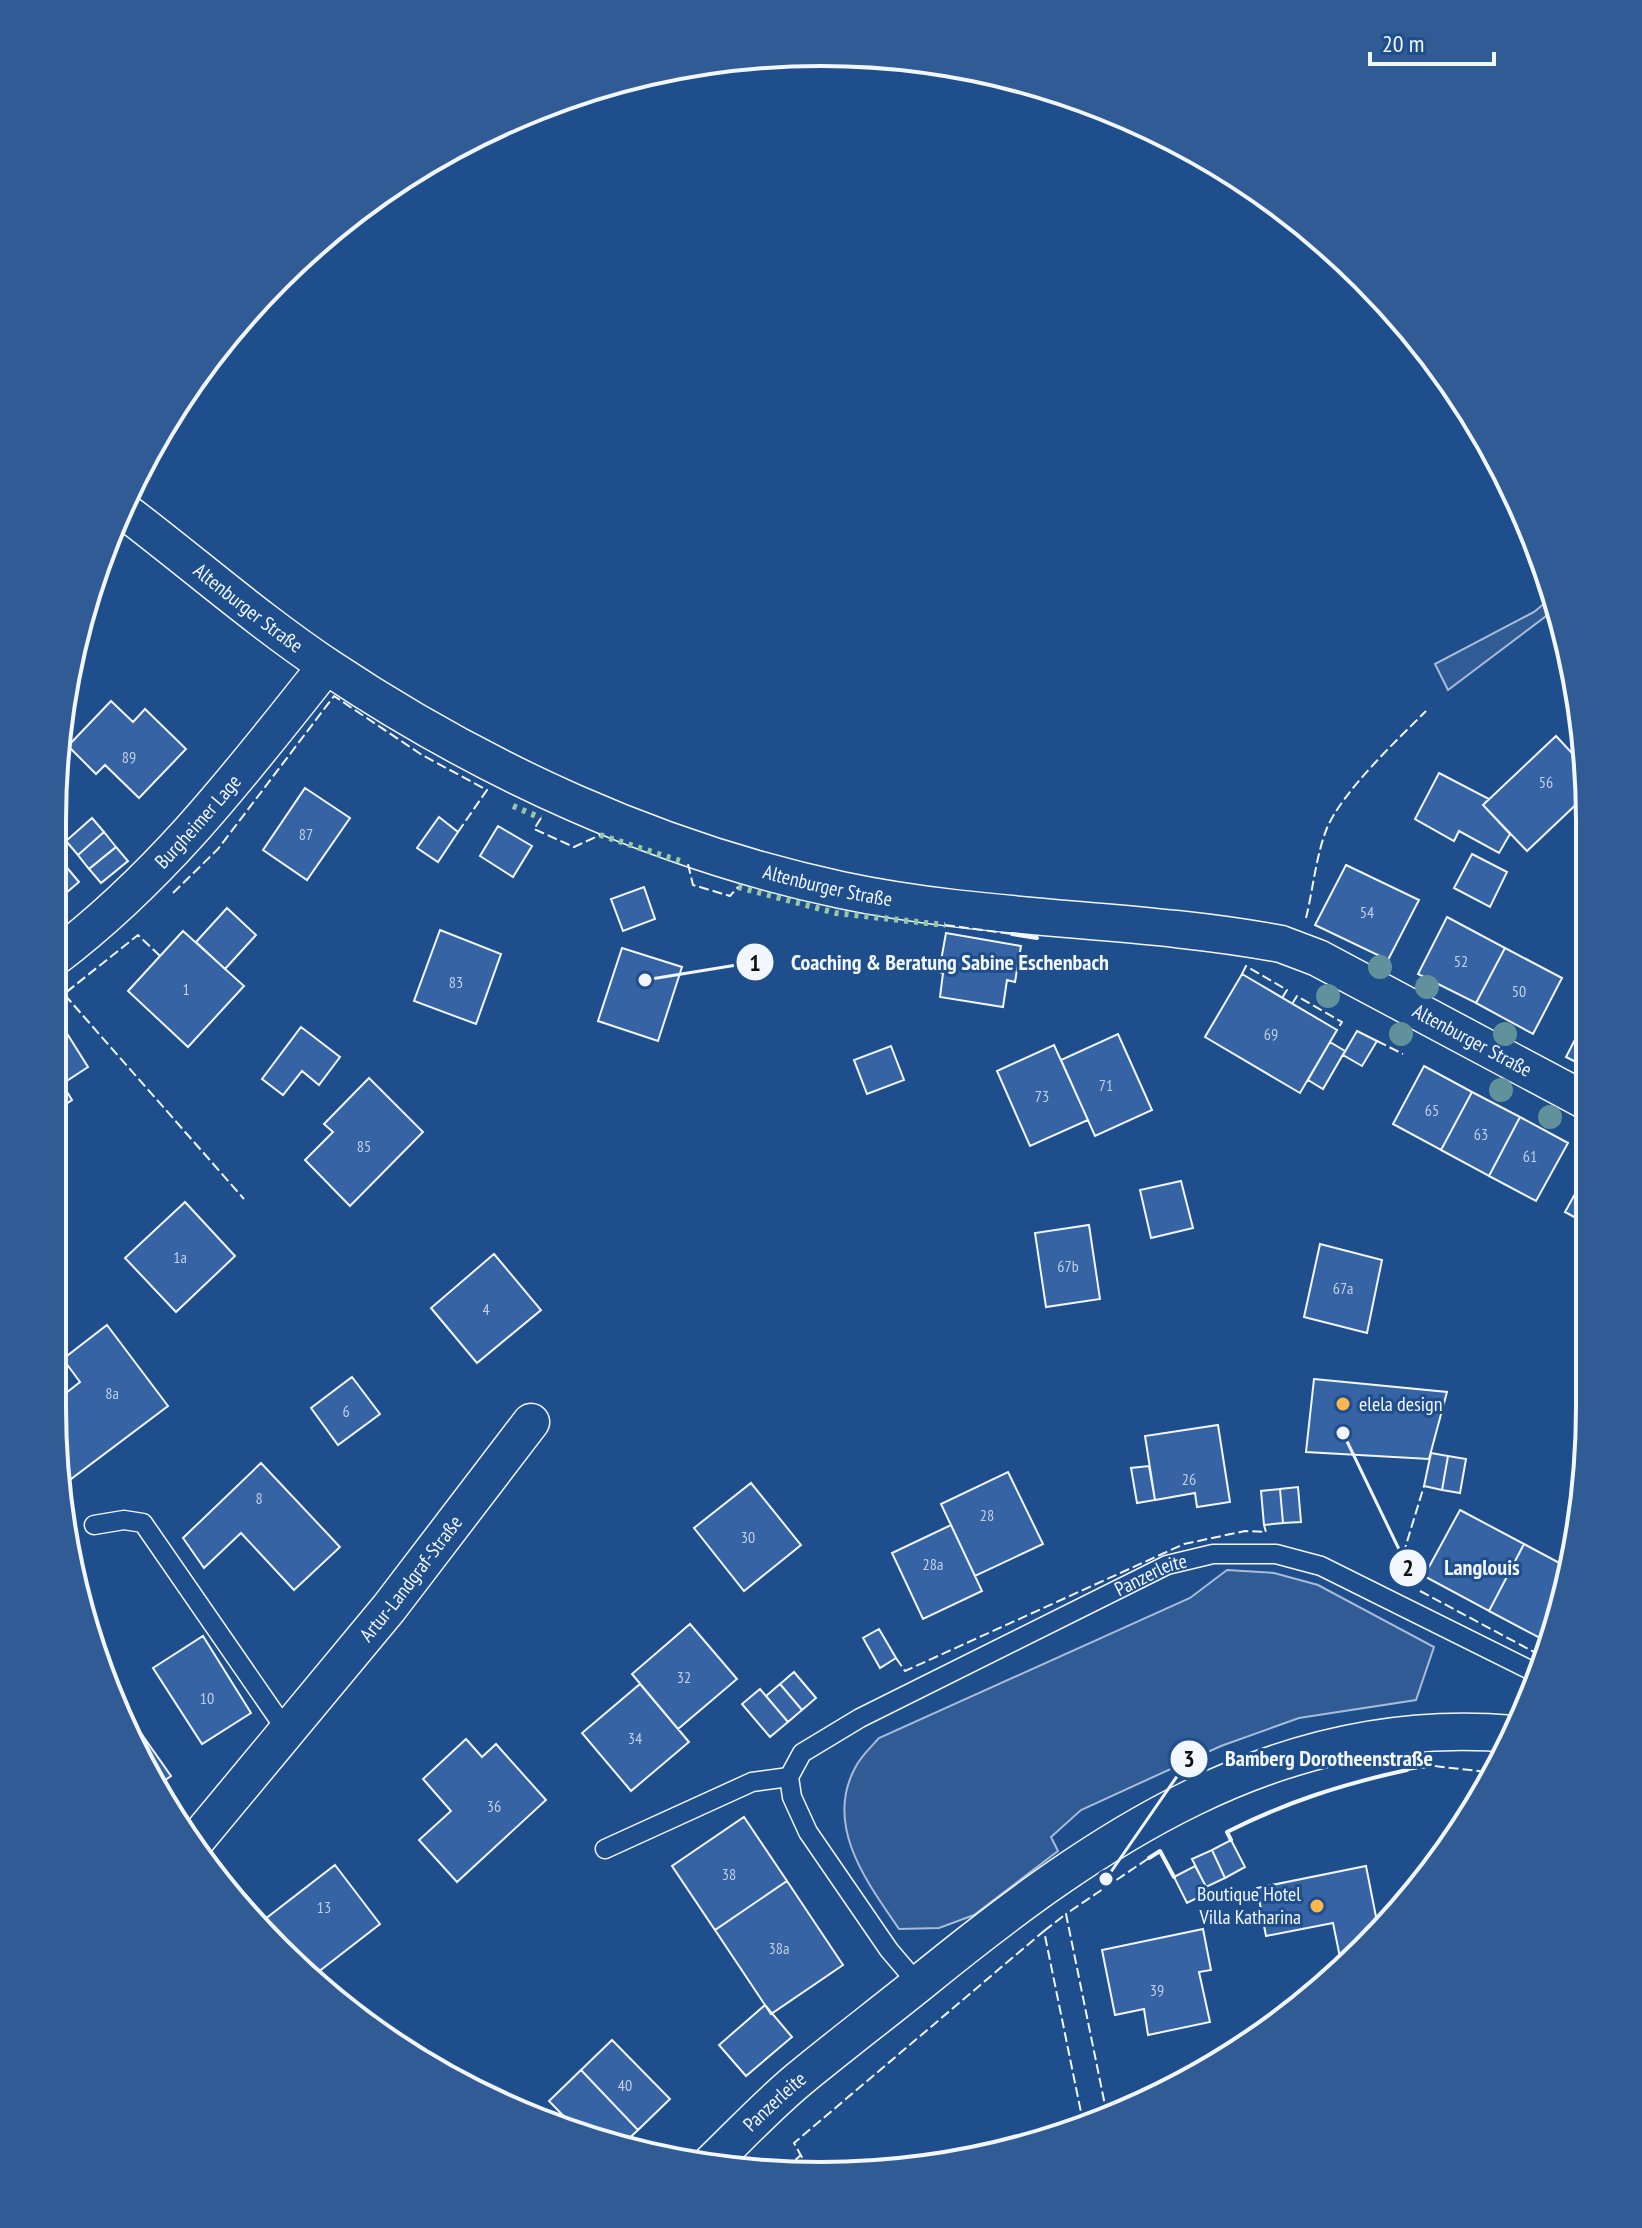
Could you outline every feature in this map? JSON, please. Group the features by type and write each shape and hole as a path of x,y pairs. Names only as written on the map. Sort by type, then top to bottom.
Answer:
{"street":[{"name":"Altenburger Straße","path":"131,516 326,666 401,714 514,777 750,868 845,891 1281,944 1318,958 1576,1096"},
{"name":"Burgheimer Lage","path":"66,948 162,865 213,809 326,666"},
{"name":"Artur-Landgraf-Straße","path":"200,1836 389,1608 531,1422"},
{"name":"Panzerleite","path":"719,2155 796,2082 1004,1914 1096,1851 1230,1778 1300,1754 1383,1738 1501,1734"}],"lane":[{"path":"94,1525 124,1520 143,1523 286,1730"},
{"name":"Panzerleite","path":"789,1777 802,1753 860,1718 1167,1565 1213,1554 1276,1554 1321,1566 1529,1669"},
{"path":"605,1849 752,1782 789,1777 792,1797 808,1832 889,1950 918,1984"}],"shaded area":[{"path":"1544,604 1547,615 1448,690 1435,664"},
{"path":"1227,1570 1274,1573 1318,1585 1434,1647 1416,1700 1299,1718 1221,1746 1081,1810 1051,1837 1058,1851 974,1915 939,1928 899,1929 853,1853 844,1811 847,1790 857,1764 879,1738 1190,1598"}],"building":[{"path":"111,701 133,722 145,709 186,749 139,798 105,765 96,774 70,748 70,744"},
{"path":"1556,736 1573,754 1575,805 1527,851 1483,805"},
{"path":"1439,773 1489,799 1483,805 1510,834 1499,853 1459,831 1454,841 1415,819"},
{"path":"305,788 350,818 307,880 263,850"},
{"path":"439,817 458,832 438,862 417,848"},
{"path":"92,818 104,832 78,855 66,841"},
{"path":"498,826 532,846 513,877 480,856"},
{"path":"104,832 116,847 89,869 78,855"},
{"path":"116,847 128,861 101,883 89,869"},
{"path":"1472,854 1507,872 1490,907 1454,888"},
{"path":"1346,865 1419,900 1388,960 1315,925"},
{"path":"66,866 79,882 66,893"},
{"path":"644,887 655,919 623,931 611,899"},
{"path":"227,908 256,935 225,969 196,942"},
{"path":"1447,917 1505,948 1476,1003 1418,974"},
{"path":"440,930 501,954 476,1024 414,1001"},
{"path":"183,931 244,986 188,1047 128,991"},
{"path":"946,933 1021,946 1015,982 1007,980 1003,1007 940,997 943,973 939,972"},
{"path":"622,948 682,967 658,1041 598,1021"},
{"path":"1505,948 1562,978 1533,1034 1476,1003"},
{"path":"1242,974 1337,1030 1300,1093 1205,1037"},
{"path":"301,1027 340,1057 319,1085 302,1071 283,1095 262,1079"},
{"path":"1357,1031 1377,1041 1362,1066 1343,1055"},
{"path":"66,1032 88,1067 66,1081"},
{"path":"1118,1034 1152,1110 1095,1136 1061,1060"},
{"path":"1576,1038 1576,1062 1566,1057"},
{"path":"1330,1042 1345,1051 1323,1089 1308,1080"},
{"path":"1054,1045 1088,1120 1030,1146 997,1071"},
{"path":"891,1046 904,1080 867,1094 854,1060"},
{"path":"1424,1066 1472,1092 1441,1150 1393,1124"},
{"path":"369,1078 423,1132 350,1206 305,1160 333,1132 324,1124"},
{"path":"66,1090 72,1100 66,1104"},
{"path":"1472,1092 1520,1117 1489,1176 1441,1150"},
{"path":"1520,1117 1568,1143 1536,1201 1489,1176"},
{"path":"1181,1181 1193,1228 1151,1238 1140,1190"},
{"path":"1576,1192 1576,1218 1565,1212"},
{"path":"185,1202 235,1256 176,1312 125,1258"},
{"path":"1089,1225 1100,1299 1046,1307 1035,1233"},
{"path":"1320,1244 1382,1260 1367,1333 1304,1317"},
{"path":"494,1254 541,1310 477,1363 431,1308"},
{"path":"107,1325 168,1406 71,1479 66,1393 80,1382 66,1363 66,1357"},
{"path":"352,1377 380,1414 338,1445 311,1408"},
{"path":"1314,1379 1447,1392 1429,1459 1306,1452"},
{"path":"1218,1425 1230,1502 1197,1507 1195,1493 1155,1500 1145,1436"},
{"path":"1431,1453 1448,1456 1442,1490 1424,1486"},
{"path":"1448,1456 1466,1459 1460,1493 1442,1490"},
{"path":"261,1463 340,1547 294,1590 241,1533 204,1568 183,1538"},
{"path":"1149,1466 1155,1500 1137,1503 1131,1468"},
{"path":"1008,1472 1043,1544 975,1576 941,1504"},
{"path":"751,1483 801,1545 744,1591 694,1528"},
{"path":"1298,1487 1301,1522 1283,1523 1280,1489"},
{"path":"1280,1489 1283,1523 1264,1525 1261,1491"},
{"path":"1460,1510 1524,1544 1489,1611 1424,1576"},
{"path":"951,1525 982,1591 923,1619 892,1553"},
{"path":"1524,1544 1559,1563 1540,1638 1489,1611"},
{"path":"690,1624 737,1679 678,1729 632,1674"},
{"path":"879,1629 896,1658 880,1668 863,1638"},
{"path":"203,1636 251,1713 202,1744 153,1668"},
{"path":"794,1672 816,1698 802,1710 780,1684"},
{"path":"640,1684 689,1742 631,1791 582,1733"},
{"path":"780,1684 802,1710 788,1722 766,1696"},
{"path":"760,1689 788,1722 770,1737 742,1704"},
{"path":"139,1730 171,1776 165,1780"},
{"path":"466,1739 482,1757 496,1744 546,1800 457,1882 419,1840 451,1811 423,1779"},
{"path":"744,1817 787,1881 715,1930 672,1866"},
{"path":"1231,1840 1245,1867 1225,1878 1212,1850"},
{"path":"1212,1850 1225,1878 1206,1887 1192,1859"},
{"path":"335,1865 380,1924 319,1971 266,1919"},
{"path":"1195,1866 1209,1892 1187,1903 1174,1877"},
{"name":"Boutique Hotel Villa Katharina","path":"1366,1866 1376,1918 1340,1955 1333,1923 1266,1936 1257,1888"},
{"path":"787,1881 843,1965 771,2014 715,1930"},
{"path":"1203,1929 1211,1970 1199,1972 1210,2022 1148,2035 1144,2009 1115,2015 1102,1950"},
{"path":"765,2005 792,2037 746,2076 719,2045"},
{"path":"612,2040 670,2099 638,2130 581,2070"},
{"path":"581,2070 638,2130 630,2137 578,2122 564,2117 549,2101"}],"hedge":[{"path":"513,806 541,818"},
{"path":"600,835 680,861"},
{"path":"738,887 836,913 945,925"}],"fence":[{"path":"173,893 218,849 334,696 422,755 487,790 458,832"},
{"path":"1306,918 1320,850 1335,814 1372,766 1426,711"},
{"path":"541,818 534,829 574,847 600,835"},
{"path":"688,864 693,885 730,896 738,887"},
{"path":"945,925 1012,934"},
{"path":"66,992 138,935 160,956"},
{"path":"1242,974 1246,966 1287,990 1282,998"},
{"path":"66,996 244,1199"},
{"path":"1292,1004 1297,996 1342,1022 1337,1030"},
{"path":"1377,1041 1403,1054"},
{"path":"1399,1568 1424,1486"},
{"path":"896,1658 905,1671 1184,1544 1245,1531 1266,1532 1264,1525"},
{"path":"1420,1591 1535,1653"},
{"path":"1407,1770 1434,1766 1482,1771"},
{"path":"1105,2107 1066,1914 1149,1858"},
{"path":"1044,1931 1066,1914"},
{"path":"804,2161 794,2143 1044,1931 1082,2115"},
{"path":"794,2161 801,2155"}],"wall":[{"path":"1012,934 1037,938"},
{"path":"1231,1840 1227,1832 1293,1803 1360,1781 1407,1770"},
{"path":"1149,1858 1160,1851 1174,1877"}],"place":[{"name":"Coaching & Beratung Sabine Eschenbach","path":"645,980"},
{"name":"elela design","path":"1343,1404"},
{"name":"Langlouis","path":"1343,1433"},
{"name":"Bamberg Dorotheenstraße","path":"1106,1879"},
{"name":"Boutique Hotel Villa Katharina","path":"1317,1906"}]}
